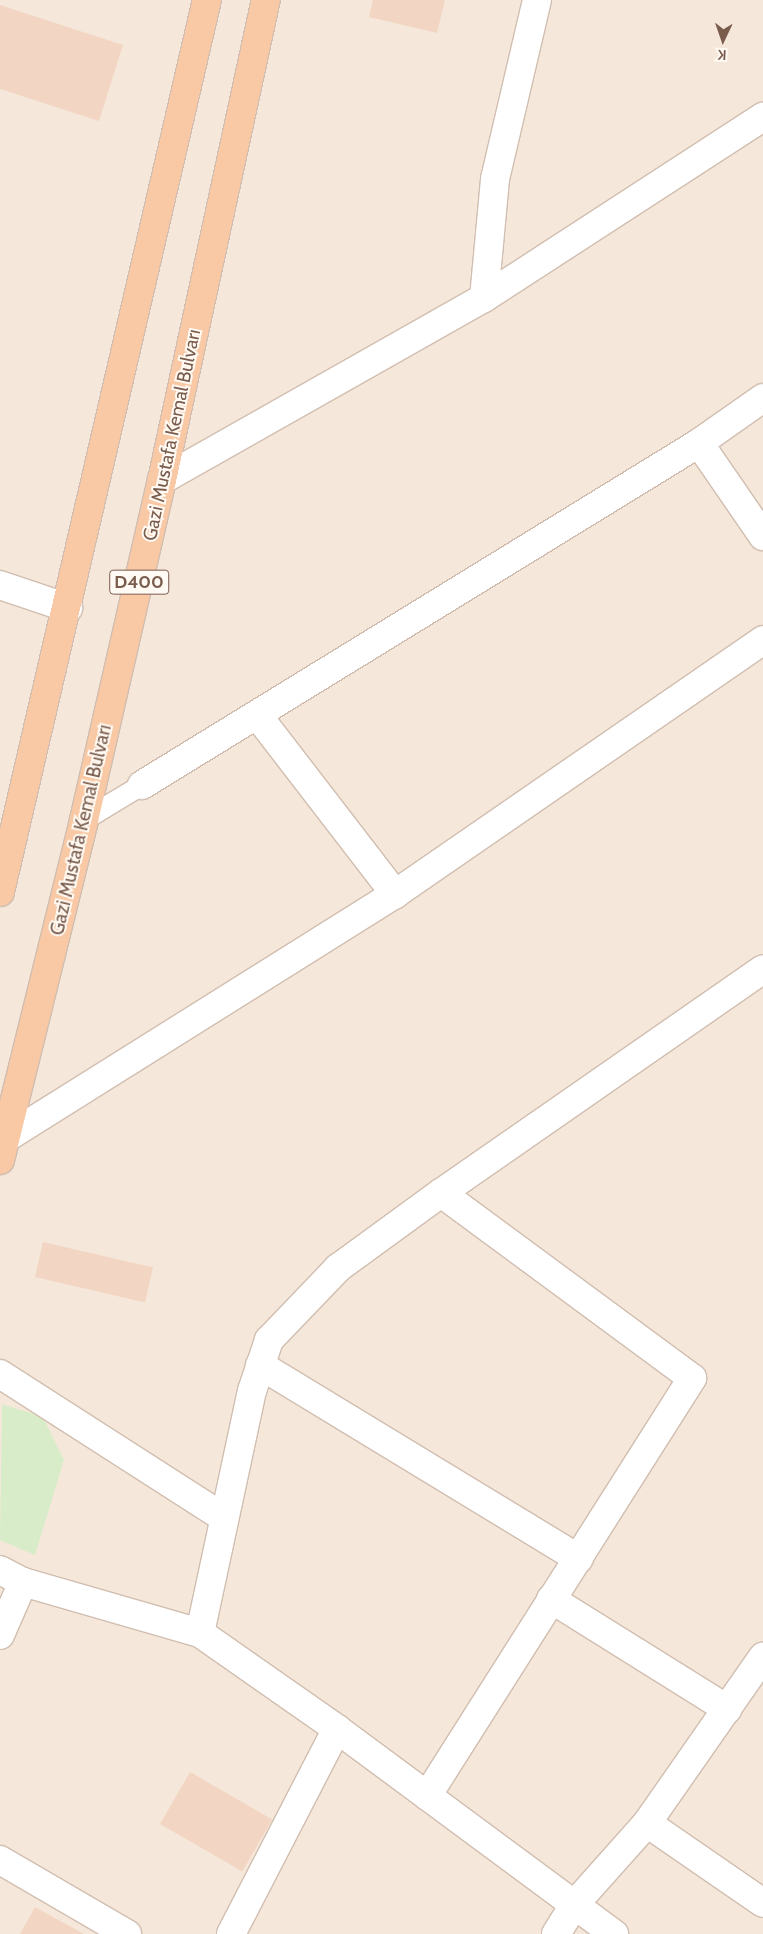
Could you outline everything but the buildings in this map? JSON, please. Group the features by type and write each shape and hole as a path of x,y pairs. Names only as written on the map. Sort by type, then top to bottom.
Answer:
{"highway":[{"path":"1,887 68,608 207,0"},
{"name":"Gazi Mustafa Kemal Bulvarı","path":"3,1149 84,820 162,480 266,0"}],"street":[{"path":"484,298 495,179 537,0"},
{"path":"162,480 484,298 763,117"},
{"path":"84,820 258,716 699,443 763,398"},
{"path":"699,443 763,536"},
{"path":"0,585 68,608"},
{"path":"3,1149 395,894 763,640"},
{"path":"258,716 395,894"},
{"path":"200,1633 252,1390 268,1340 338,1268 441,1193 762,972"},
{"path":"427,1796 692,1378 441,1193"},
{"path":"260,1365 579,1559"},
{"path":"0,1374 224,1518"},
{"path":"0,1635 11,1576 200,1633 337,1728 614,1934"},
{"path":"551,1599 727,1709"},
{"path":"556,1934 574,1905 647,1823 727,1709 759,1672"},
{"path":"231,1934 337,1728"},
{"path":"647,1823 763,1903"},
{"path":"0,1860 127,1934"}],"shaded area":[{"path":"0,0 763,0 763,1934 0,1934"}],"green space":[{"path":"2,1404 43,1417 64,1460 35,1555 0,1540"}]}
